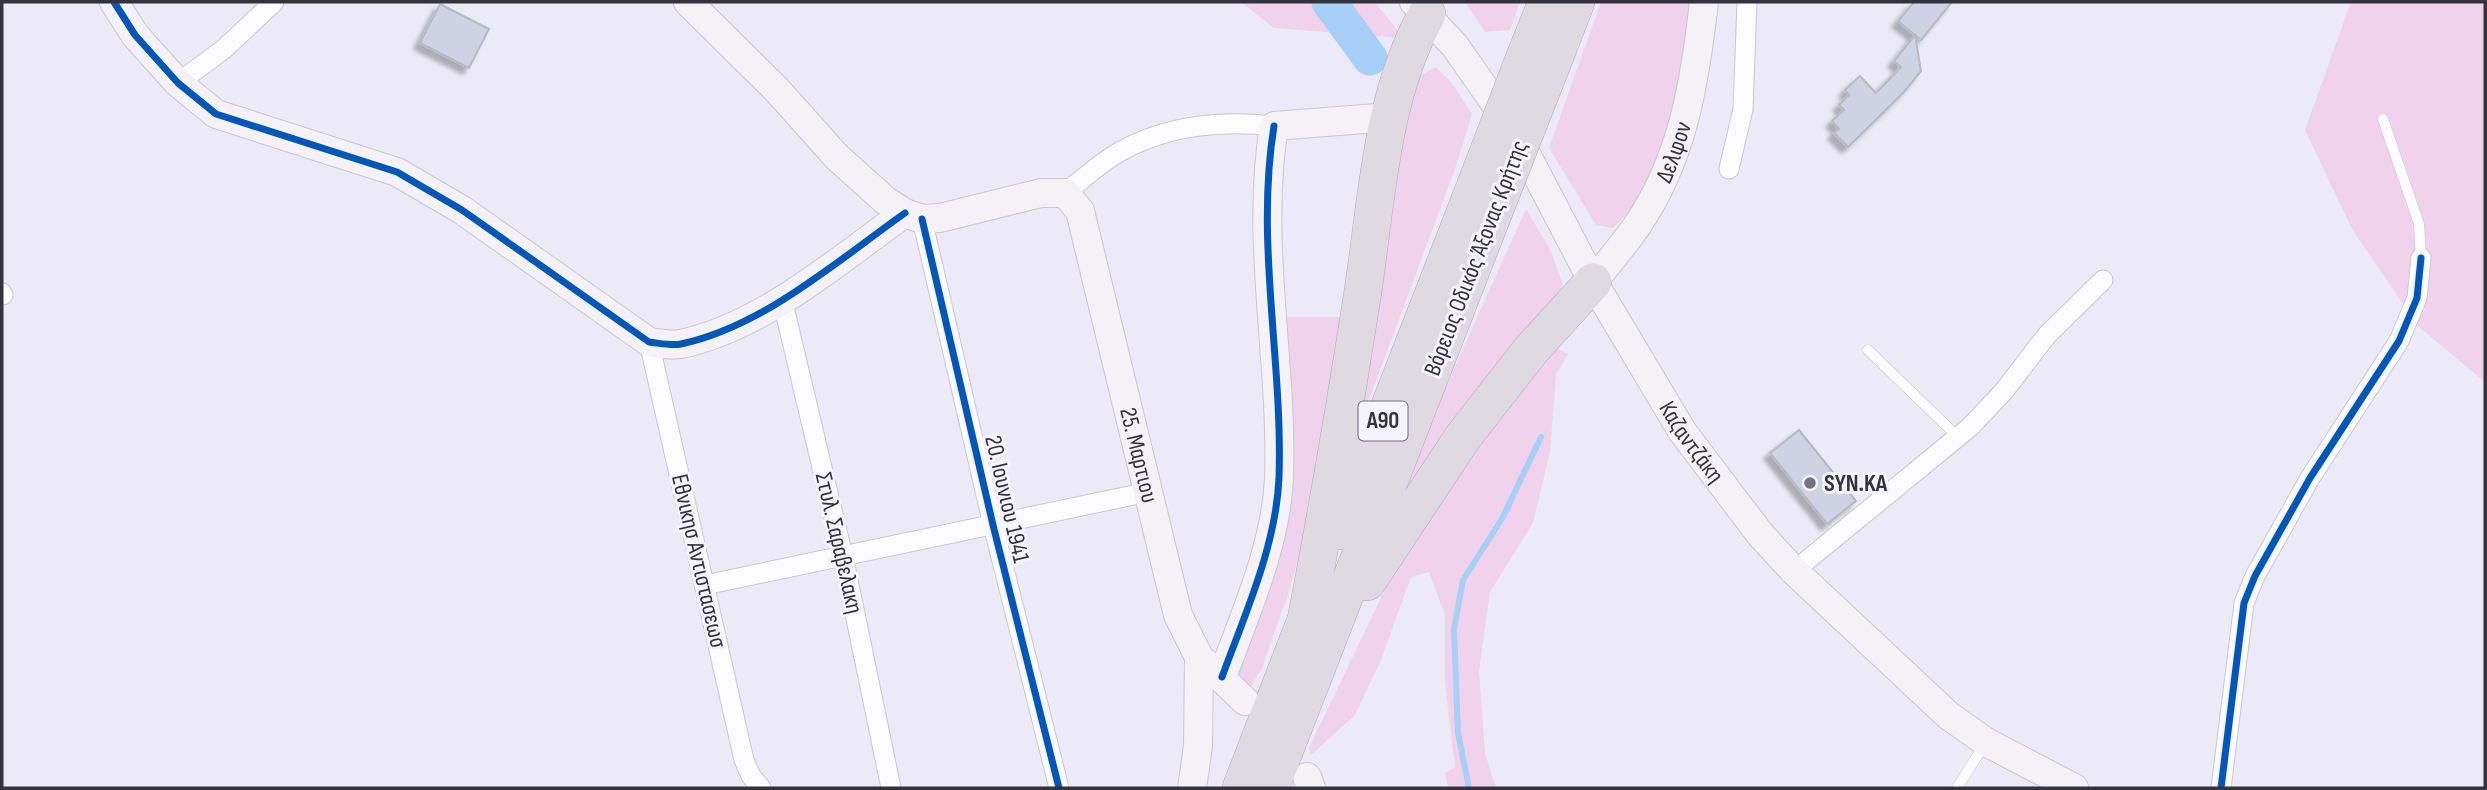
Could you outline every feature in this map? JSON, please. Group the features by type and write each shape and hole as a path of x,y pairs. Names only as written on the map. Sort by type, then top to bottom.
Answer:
{"highway":[{"name":"Βόρειος Οδικός Άξονας Κρήτης","path":"1539,59 1546,2"},
{"name":"Βόρειος Οδικός Άξονας Κρήτης","path":"1241,788 1320,622 1539,59 1576,2"},
{"path":"1320,622 1334,478 1390,117 1420,8"},
{"path":"1320,622 1381,563 1463,437 1531,349 1593,282"},
{"name":"Βόρειος Οδικός Άξονας Κρήτης","path":"1270,788 1320,622"}],"main road":[{"path":"114,2 135,36 178,83 216,114 397,172 462,210 649,342 679,345 729,327 782,299 914,216"},
{"path":"688,2 778,90 837,157 914,216 940,218 1041,193 1065,193"},
{"name":"Δελφον","path":"1593,282 1637,226 1664,178 1690,104 1704,2"},
{"name":"Καζαντζάκη","path":"1420,8 1462,56 1513,129 1593,282 1682,431 1760,534 1794,571 1917,688 1986,742 2074,788"},
{"path":"1222,677 1263,565 1279,480 1278,406 1266,212 1266,174 1274,126 1390,117"},
{"name":"25. Μαρτιου","path":"1065,193 1080,211 1178,615 1199,657 1245,701"},
{"path":"1192,788 1198,746 1199,657"}],"street":[{"path":"178,83 225,49 274,2"},
{"path":"1729,169 1743,109 1747,2"},
{"path":"1065,193 1119,152 1157,134 1196,126 1274,126"},
{"name":"20. Ιουνιου 1941","path":"914,216 1059,788"},
{"path":"2221,788 2244,603 2255,576 2310,478 2399,341 2417,298 2421,258"},
{"path":"1794,571 1958,437 2004,391 2047,335 2103,280"},
{"name":"Στυλ. Σαραβελακη","path":"782,299 843,556 891,788"},
{"name":"Εθνικησ Αντιστασεωσ","path":"649,342 744,760 757,784"},
{"path":"705,585 1148,492"}],"lane":[{"path":"2383,119 2419,224 2421,258"},
{"path":"1868,350 1958,437"},
{"path":"1957,788 1986,742"}],"shaded area":[{"path":"1241,2 1374,2 1397,29 1399,38 1274,28"},
{"path":"1465,2 1520,2 1510,30 1485,32"},
{"path":"1601,2 1696,2 1680,92 1661,154 1632,207 1613,228 1596,225 1549,148"},
{"path":"2351,2 2485,2 2485,382 2418,326 2352,229 2305,130"},
{"path":"1436,67 1452,83 1472,114 1455,169 1351,448 1402,115 1419,76"},
{"path":"1526,209 1550,249 1563,285 1397,511 1439,402"},
{"path":"1285,317 1352,317 1324,472 1288,594 1262,668 1250,688 1234,668 1285,527"},
{"path":"1552,346 1568,354 1556,375 1550,452 1533,523 1490,592 1479,671 1485,753 1496,788 1448,788 1445,773 1455,767 1445,683 1445,615 1429,572 1411,577 1381,660 1355,715 1311,755 1309,748 1424,508"}],"building":[{"path":"1914,2 1952,2 1921,40 1898,21"},
{"path":"440,4 489,29 469,68 420,43"},
{"path":"1915,35 1921,71 1904,92 1848,147 1834,133 1839,129 1832,121 1844,110 1839,105 1849,95 1845,90 1860,76 1876,93 1901,67 1894,61"},
{"path":"1799,430 1856,501 1827,524 1770,453"}],"waterway":[{"path":"1329,2 1370,58"},
{"path":"1469,788 1458,733 1454,629 1463,580 1503,517 1541,437"}],"cycle path":[{"path":"114,2 135,35 178,83 216,114 397,172 462,210 649,342 681,344 741,323 799,290 905,213"},
{"path":"1222,677 1266,554 1277,503 1279,434 1267,214 1274,126"},
{"path":"922,219 993,525 1059,788"},
{"path":"2221,788 2244,603 2255,576 2310,478 2399,341 2417,298 2421,258"}],"place":[{"name":"SYN.KA","path":"1810,483"}]}
